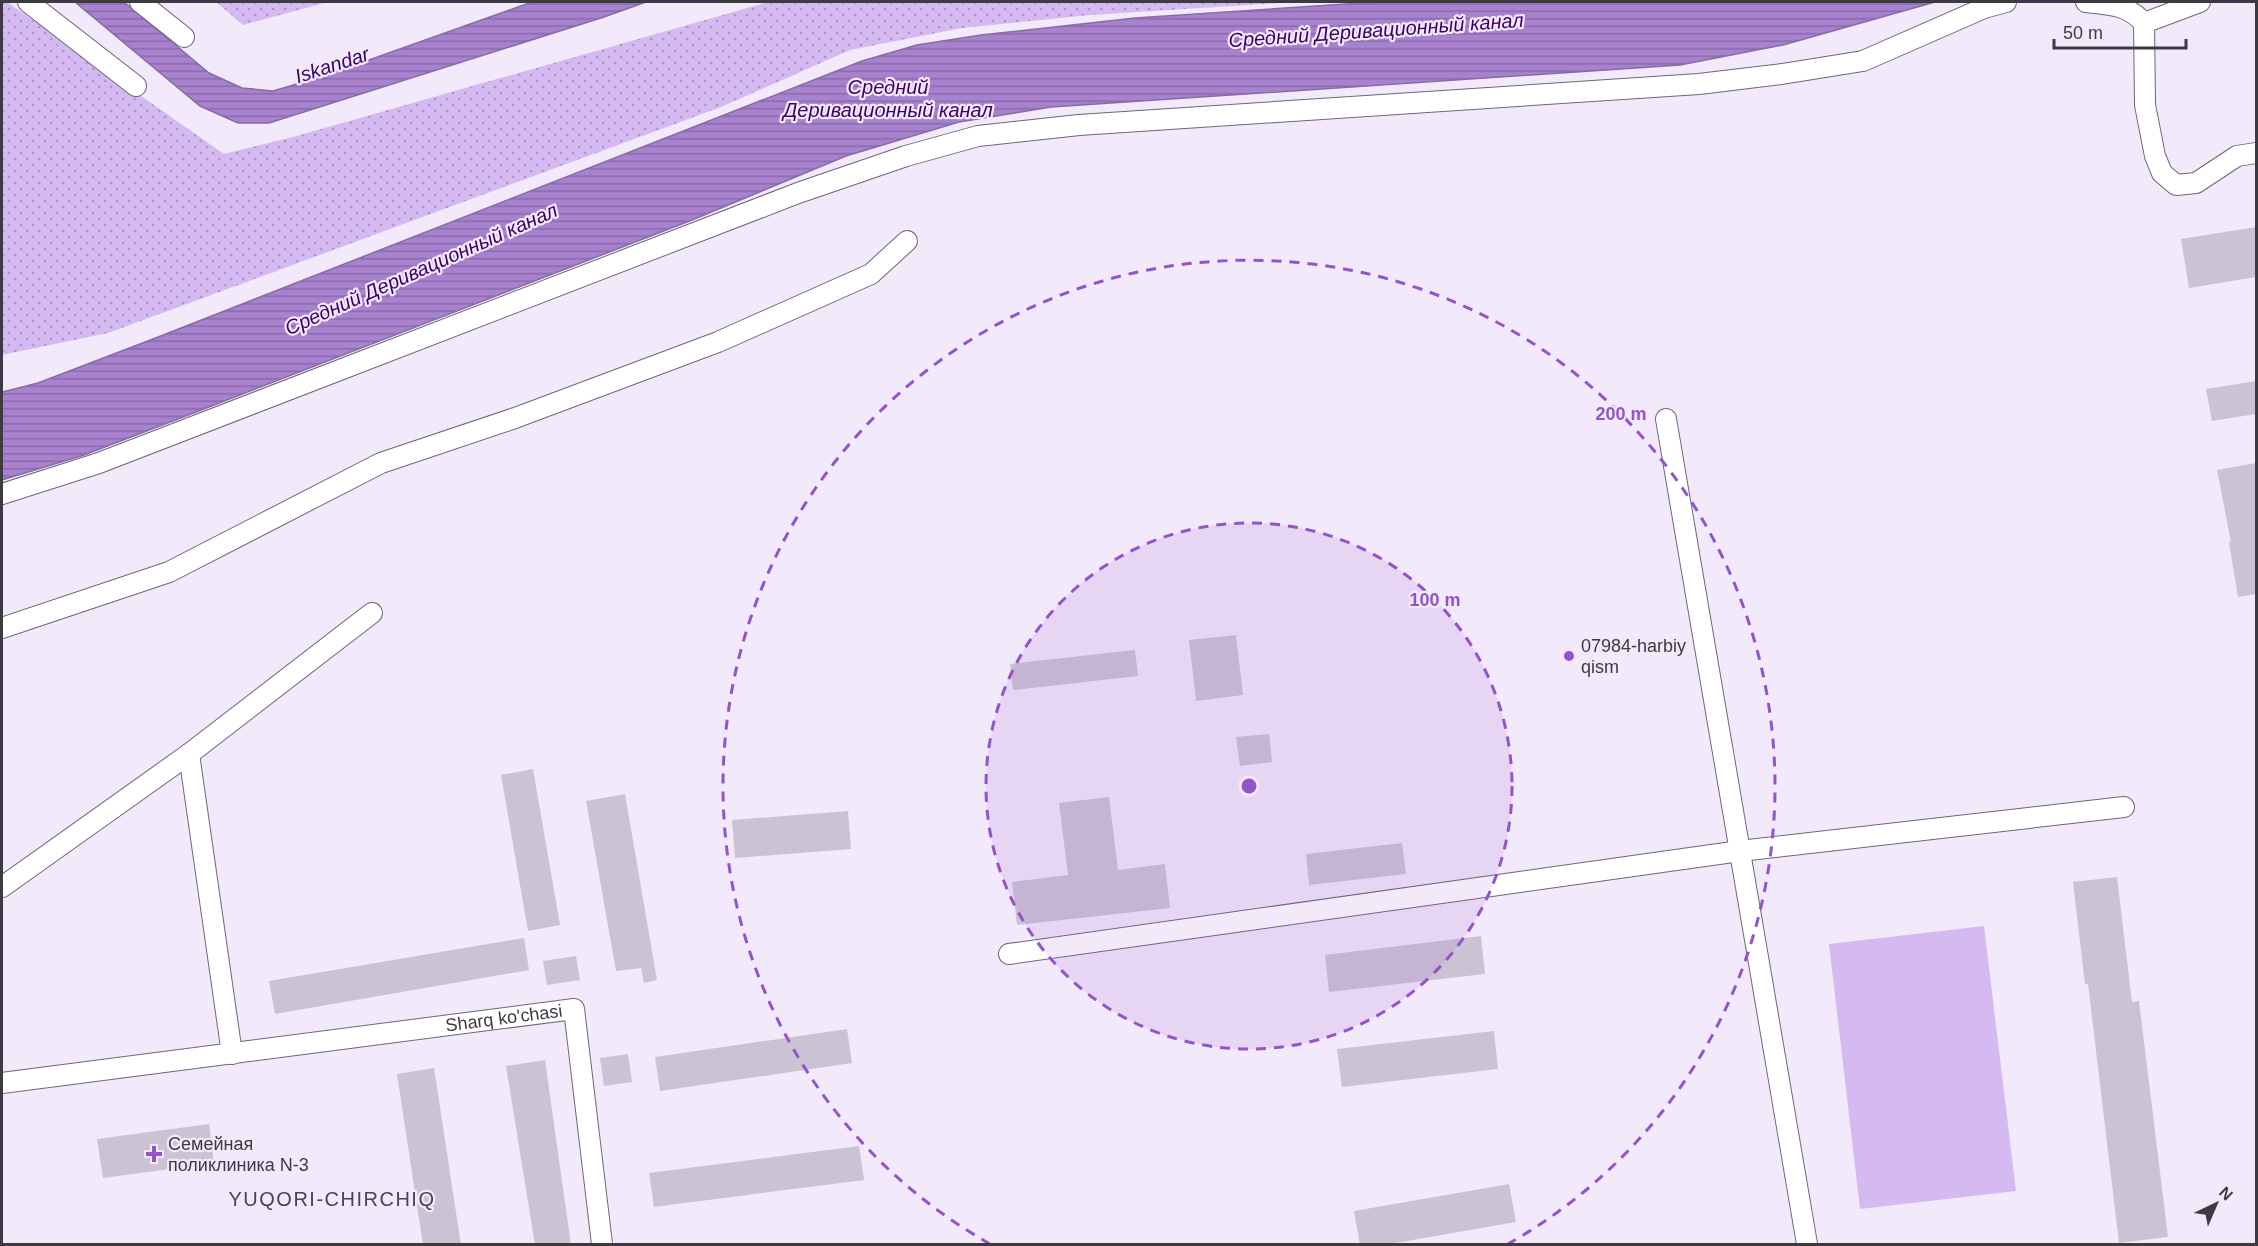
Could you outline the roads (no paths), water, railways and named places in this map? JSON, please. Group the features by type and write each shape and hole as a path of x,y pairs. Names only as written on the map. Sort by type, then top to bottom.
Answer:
{"street":[{"path":"28,2 136,86"},
{"path":"140,2 184,37"},
{"path":"2,494 99,463 798,193 906,156 978,136 1079,125 1699,84 1782,74 1863,61 1984,8 2006,2"},
{"path":"2086,2 2120,6 2134,12 2144,22 2145,105 2155,156 2162,173 2176,185 2196,183 2237,156 2256,153"},
{"path":"2144,22 2199,2"},
{"path":"2,628 169,572 381,463 515,418 718,342 871,274 907,241"},
{"path":"1666,419 1807,1245"},
{"path":"2,887 189,754 372,613"},
{"path":"189,754 232,1054"},
{"path":"1009,954 1740,851 2124,807"},
{"name":"Sharq ko'chasi","path":"2,1083 574,1009 602,1245"}],"water":[{"name":"Iskandar","path":"75,2 124,2 209,73 242,88 273,91 324,76 532,2 646,2 269,123 238,123 200,106"},
{"name":"Средний Деривационный канал","path":"1376,2 1935,2 1783,45 1680,65 1051,107 959,122 846,156 692,220 84,455 2,480 2,392 38,383 153,339 862,61 917,45 981,35 1135,18"}],"place":[{"name":"07984-harbiy qism","path":"1569,656"},
{"name":"Семейная поликлиника N-3","path":"154,1154"}],"district":[{"name":"YUQORI-CHIRCHIQ","path":"332,1199"}]}
